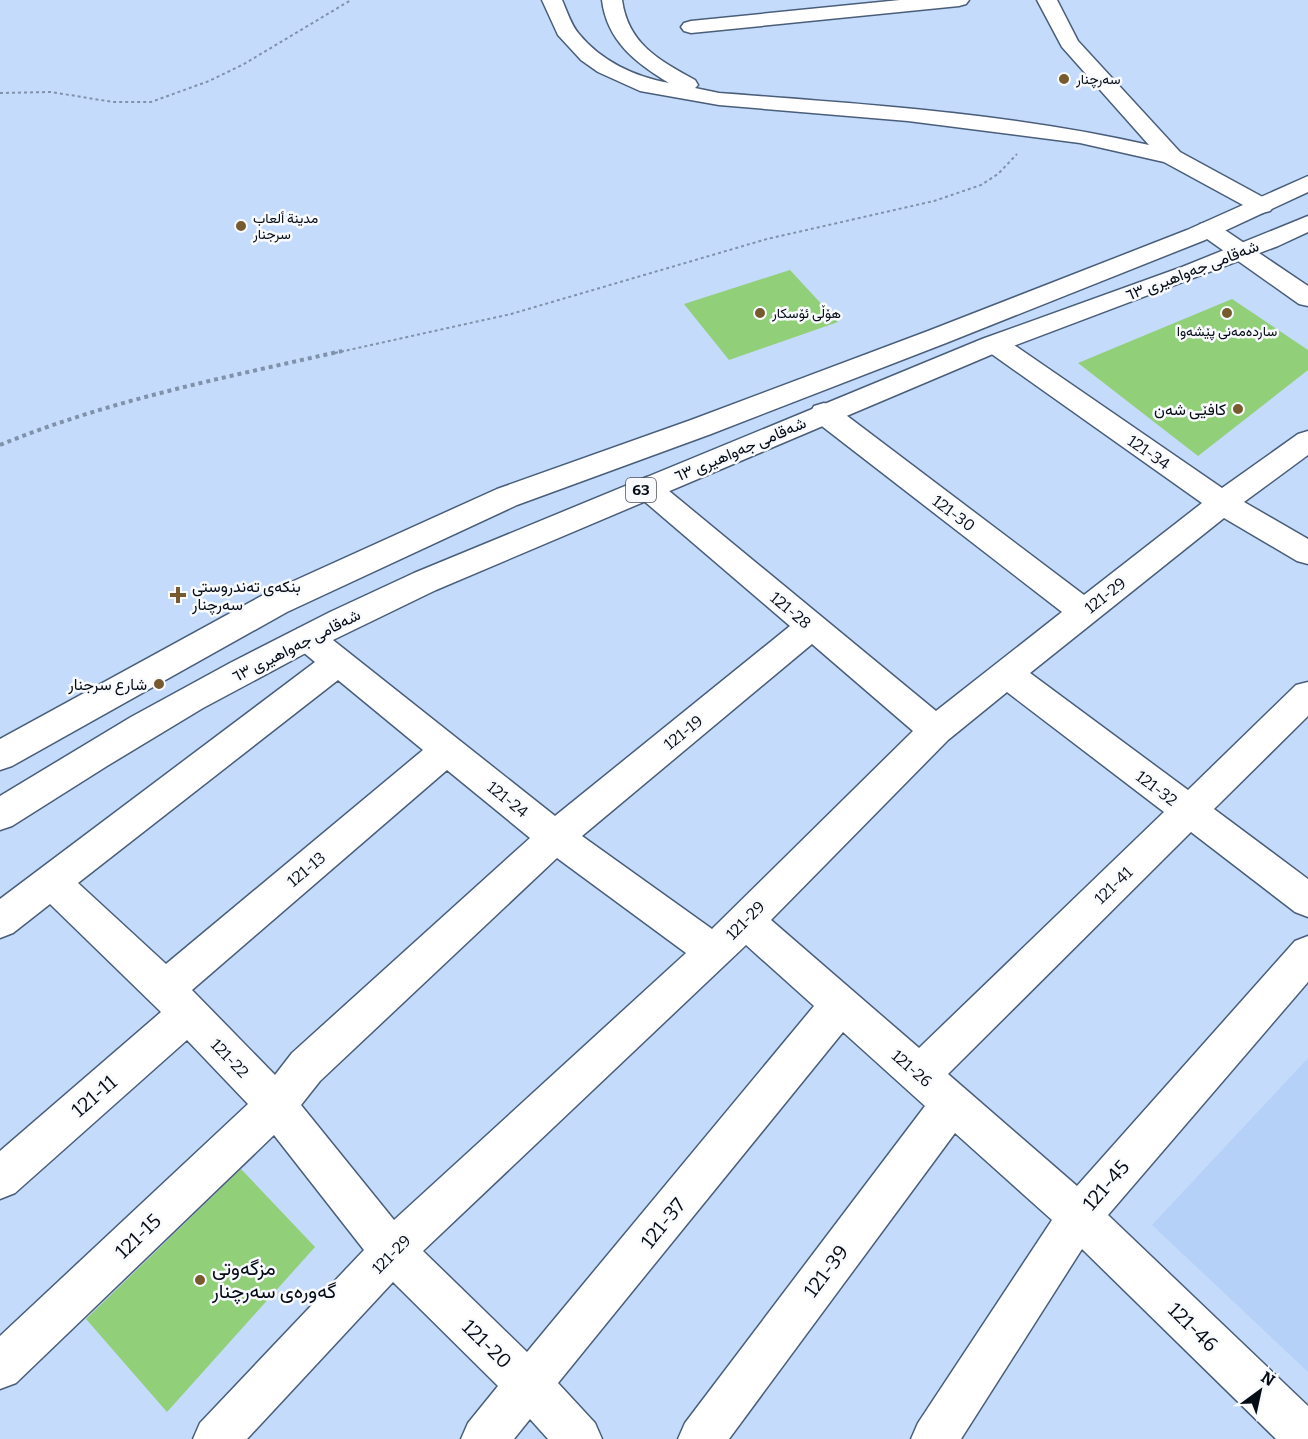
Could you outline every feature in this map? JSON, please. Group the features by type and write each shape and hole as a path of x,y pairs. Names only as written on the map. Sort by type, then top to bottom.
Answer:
{"street":[{"path":"552,0 568,35 588,56 605,68 648,86 719,99 908,114 1080,136 1172,157 1262,206"},
{"path":"612,0 616,24 643,56 680,81 719,99"},
{"path":"691,27 959,0"},
{"path":"1047,0 1069,44 1172,157"},
{"name":"شەقامی جەواهیری ٦٣","path":"0,756 276,603 507,497 733,415 1208,229 1308,183"},
{"name":"شەقامی جەواهیری ٦٣","path":"0,815 92,756 308,638 390,598 501,548 995,344 1242,252 1308,223"},
{"path":"1208,229 1308,298"},
{"name":"121-34","path":"995,344 1222,503 1308,553"},
{"name":"121-30","path":"824,414 1084,612"},
{"name":"121-29","path":"216,1439 392,1251 714,952 936,730 1222,503 1308,441"},
{"name":"121-28","path":"647,488 936,730"},
{"name":"121-19","path":"276,1106 306,1067 555,837 811,627"},
{"name":"121-24","path":"308,638 555,837 714,952"},
{"path":"0,921 338,662"},
{"name":"121-32","path":"1007,674 1308,900"},
{"name":"121-41","path":"919,1075 1308,695"},
{"name":"121-13","path":"176,1001 447,750"},
{"name":"121-22","path":"51,881 176,1001 276,1106 392,1251"},
{"name":"121-26","path":"745,920 1079,1216"},
{"name":"121-45","path":"934,1439 1079,1216 1308,954"},
{"name":"121-11","path":"0,1178 176,1001"},
{"name":"121-37","path":"484,1439 530,1386 840,1005"},
{"name":"121-39","path":"701,1439 952,1104"},
{"name":"121-15","path":"0,1367 276,1106"},
{"name":"121-46","path":"1079,1216 1308,1438"},
{"name":"121-20","path":"392,1251 530,1386 579,1439"}],"path":[{"path":"0,93 51,92 113,102 152,102 209,81 244,64 351,0"},
{"path":"0,445 45,426 98,410 276,366 511,314 767,239 952,195 981,185 998,174 1037,131"}],"shaded area":[{"path":"1308,1058 1308,1372 1152,1225"}],"building":[{"name":"هۆڵی ئۆسکار","path":"790,270 838,322 729,360 684,304"},
{"path":"1232,299 1308,350 1308,370 1198,456 1078,363"},
{"name":"مزگەوتی گەورەی سەرچنار","path":"241,1169 315,1247 167,1412 86,1319"}],"place":[{"name":"سەرچنار","path":"1064,79"},
{"name":"مدينة ألعاب سرجنار","path":"241,226"},
{"name":"هۆڵی ئۆسکار","path":"760,313"},
{"name":"ساردەمەنی پێشەوا","path":"1227,313"},
{"name":"کافێی شەن","path":"1238,409"},
{"name":"بنکەی تەندروستی سەرچنار","path":"178,595"},
{"name":"شارع سرجنار","path":"159,684"},
{"name":"مزگەوتی گەورەی سەرچنار","path":"200,1280"}]}
